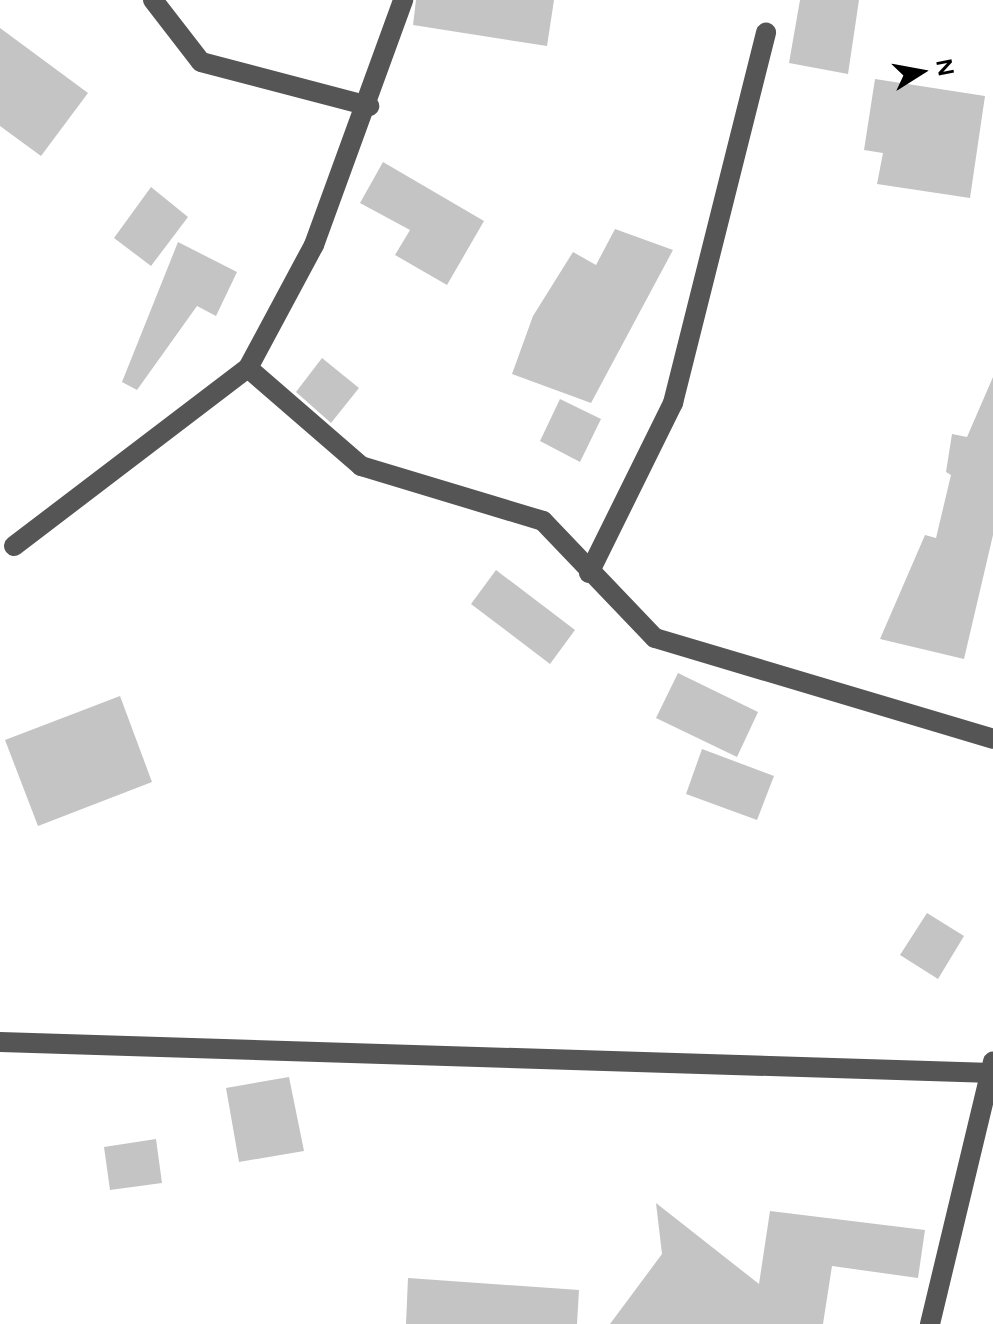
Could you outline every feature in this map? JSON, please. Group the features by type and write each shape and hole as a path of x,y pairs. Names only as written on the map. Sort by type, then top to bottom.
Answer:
{"street":[{"path":"153,0 201,62 369,106"},
{"path":"14,546 248,368 314,245 369,106 403,0"},
{"path":"589,573 673,403 766,32"},
{"path":"248,368 361,466 543,521 589,573 655,638 993,739"},
{"path":"0,1042 992,1069 930,1324"}],"building":[{"path":"416,0 554,0 547,46 413,25"},
{"path":"800,0 859,0 848,74 789,63"},
{"path":"0,28 88,93 41,156 0,126"},
{"path":"875,79 985,96 970,198 877,184 883,153 864,150"},
{"path":"383,162 484,221 447,285 395,255 410,230 360,203"},
{"path":"151,187 188,217 151,266 114,238"},
{"path":"615,229 673,250 591,403 512,374 533,316 573,252 596,265"},
{"path":"178,242 237,272 216,316 197,306 137,390 122,382"},
{"path":"322,358 359,388 331,423 296,392"},
{"path":"993,377 993,535 964,659 880,639 925,535 936,538 951,475 946,472 952,434 967,437"},
{"path":"560,399 601,419 580,462 540,441"},
{"path":"496,570 575,630 550,664 471,604"},
{"path":"678,673 758,712 737,757 656,718"},
{"path":"120,696 152,782 38,826 5,740"},
{"path":"702,749 774,776 757,820 686,794"},
{"path":"927,913 964,936 938,979 900,955"},
{"path":"289,1077 304,1151 239,1162 226,1088"},
{"path":"156,1139 162,1183 110,1190 104,1147"},
{"path":"656,1203 759,1284 770,1211 925,1230 918,1278 832,1266 823,1324 610,1324 662,1254"},
{"path":"408,1278 579,1290 577,1324 406,1324"}]}
